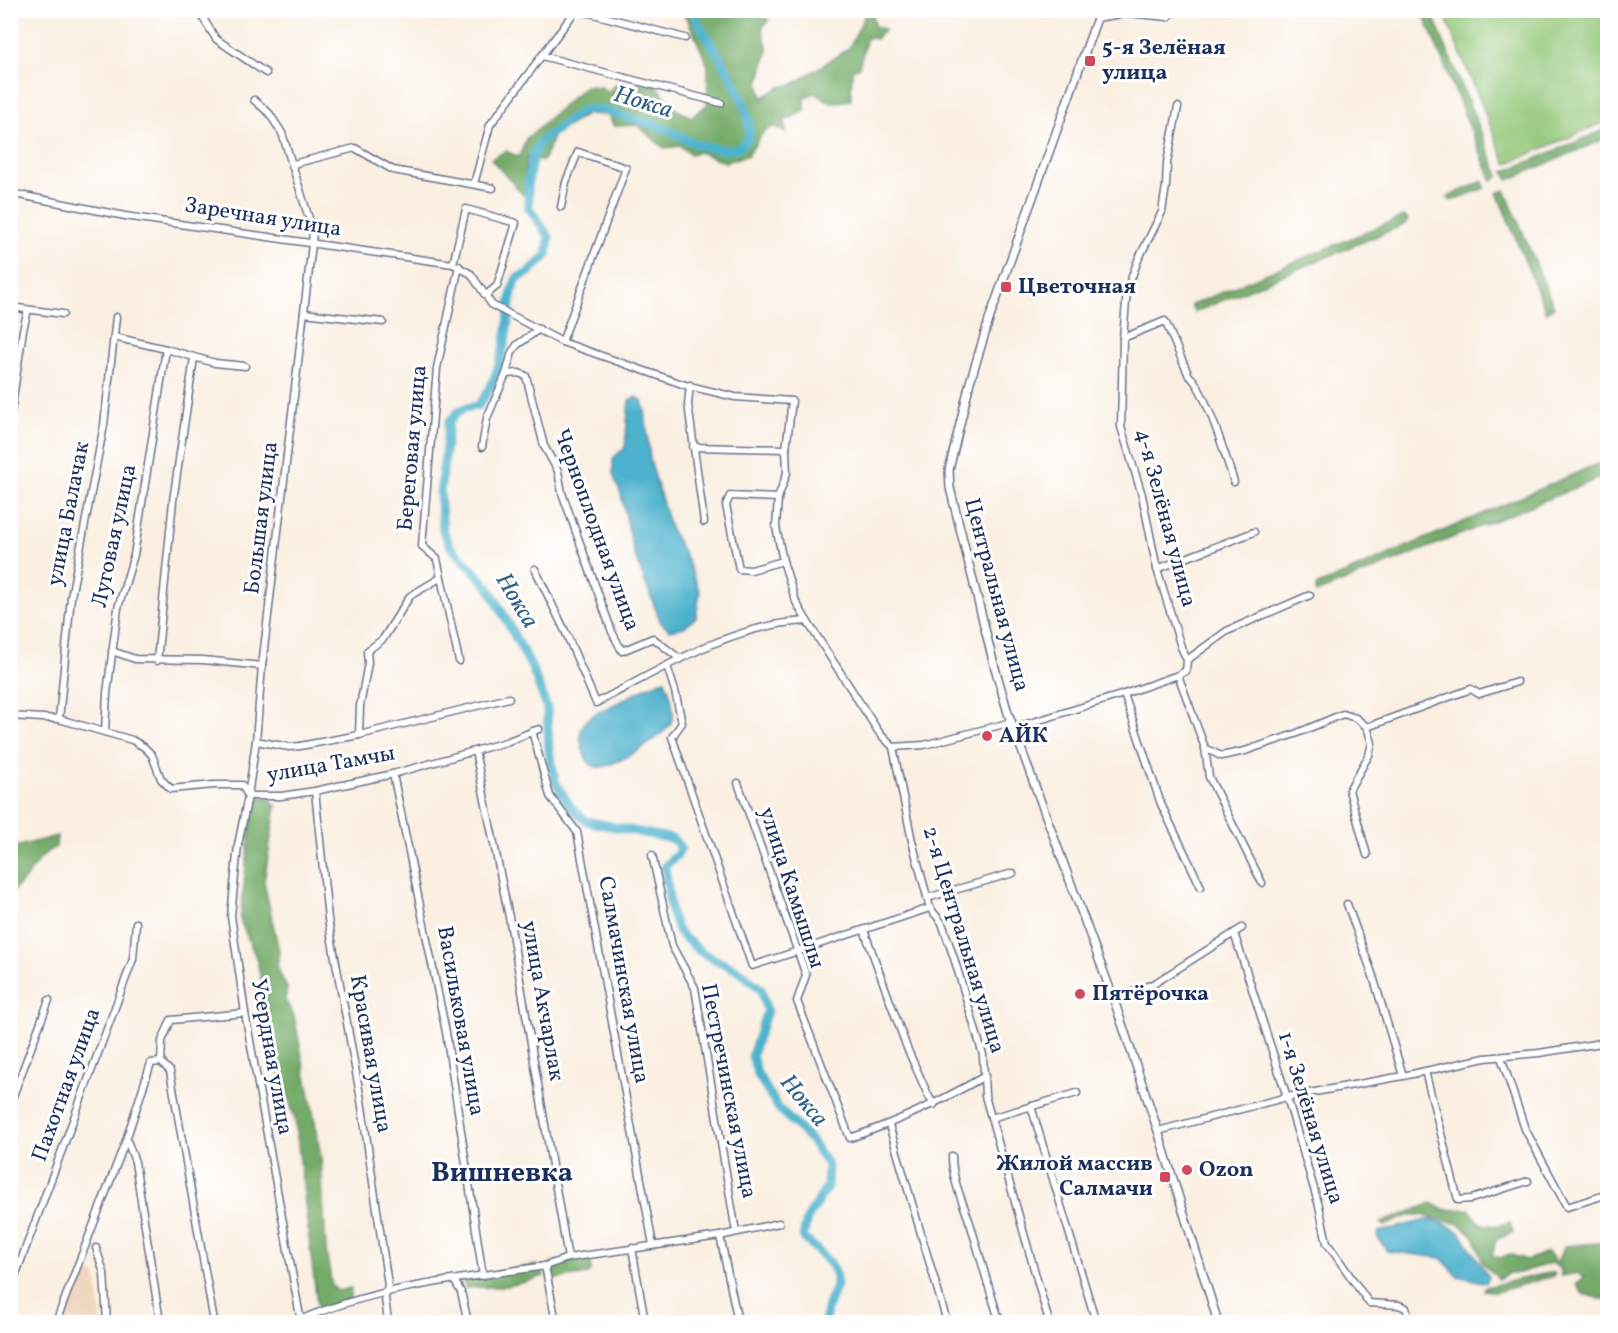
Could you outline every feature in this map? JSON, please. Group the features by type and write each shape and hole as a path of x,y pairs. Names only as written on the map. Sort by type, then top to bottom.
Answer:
{"street":[{"path":"198,10 216,39 266,73"},
{"path":"474,184 490,125 577,10 685,38"},
{"path":"1099,14 1127,13 1168,17 1175,10"},
{"name":"Центральная улица","path":"1099,14 984,334 949,470 953,503 993,661 1013,725 1158,1131 1218,1323"},
{"path":"542,57 721,103"},
{"name":"Большая улица","path":"248,796 313,231 282,134 269,113 254,100"},
{"name":"4-я Зелёная улица","path":"1178,107 1167,163 1162,212 1138,260 1127,290 1123,338 1121,427 1142,495 1157,569 1187,660"},
{"path":"293,164 356,148 393,170 493,188"},
{"path":"561,207 566,182 578,152 626,168 562,342"},
{"name":"Заречная улица","path":"10,193 125,216 206,226 456,265"},
{"name":"Береговая улица","path":"459,661 440,578 438,559 422,546 437,368 466,209 516,223 498,286 486,295"},
{"path":"456,265 471,274 486,295"},
{"name":"2-я Центральная улица","path":"486,295 492,305 562,342 690,385 735,397 792,401 786,449 787,473 778,498 776,527 783,561 796,602 807,621 880,734 893,747 912,841 927,898 930,908 942,923 983,1055 986,1096 991,1118 1049,1323"},
{"path":"10,307 63,314"},
{"path":"10,419 28,310"},
{"path":"304,313 383,322"},
{"name":"улица Балачак","path":"59,719 71,597 104,425 116,317"},
{"path":"1123,338 1165,321 1189,376 1194,379 1202,395 1234,482"},
{"path":"482,447 487,418 506,374 512,352 517,345 539,329"},
{"path":"114,337 215,363 245,366"},
{"name":"Луговая улица","path":"105,732 107,693 118,608 134,555 166,349"},
{"path":"157,661 173,501 194,358"},
{"name":"Черноплодная улица","path":"506,374 519,373 526,376 544,446 558,471 562,493 596,590 622,651 653,638 680,659"},
{"path":"690,385 688,404 704,522"},
{"path":"693,447 786,449"},
{"path":"778,498 730,496 726,505 739,569 751,570 783,561"},
{"path":"1157,569 1254,532"},
{"path":"535,569 596,703 680,659 767,625 807,621"},
{"path":"359,735 360,706 368,663 367,651 383,639 410,596 440,578"},
{"path":"893,747 924,745 1013,725 1124,694 1178,675 1186,671 1187,660 1227,631 1310,595"},
{"path":"112,651 135,660 203,660 262,666"},
{"path":"666,666 675,691 682,723 672,737 752,966 930,908"},
{"path":"1178,675 1205,748 1209,777 1262,883"},
{"path":"1367,727 1470,689 1479,694 1517,682"},
{"path":"1124,694 1161,804 1201,886"},
{"path":"256,741 289,747 359,735 509,698"},
{"path":"1205,748 1221,756 1245,751 1295,734 1343,714 1356,718 1367,727 1372,743 1369,755 1349,790 1367,855"},
{"name":"улица Тамчы","path":"10,716 59,719 132,740 152,755 161,779 171,789 242,785 248,796 281,796 315,791 393,774 506,742 536,730"},
{"name":"Салмачинская улица","path":"536,730 550,795 577,832 653,1245"},
{"name":"улица Акчарлак","path":"475,751 510,922 568,1258"},
{"name":"Васильковая улица","path":"393,774 446,1032 483,1276"},
{"name":"улица Камышлы","path":"738,783 806,975 797,1001 850,1138 889,1125"},
{"name":"Красивая улица","path":"315,791 328,919 361,1100 388,1285 385,1298 388,1323"},
{"name":"Усердная улица","path":"248,796 238,844 231,916 245,1013 301,1321"},
{"name":"Пестречинская улица","path":"652,855 672,946 695,988 736,1233"},
{"path":"927,898 1014,873"},
{"path":"1347,904 1373,976 1403,1076"},
{"name":"Пахотная улица","path":"10,1290 133,959 136,923"},
{"path":"1113,1000 1155,983 1242,928"},
{"path":"864,930 907,1048 927,1095 934,1105"},
{"name":"1-я Зелёная улица","path":"1234,933 1287,1096 1319,1206 1327,1243 1369,1303 1399,1305 1406,1308 1412,1323"},
{"path":"10,1104 49,1000"},
{"path":"214,1323 170,1071 161,1062 162,1041 171,1020 245,1013"},
{"path":"1158,1131 1287,1096 1403,1076 1485,1058 1608,1042"},
{"path":"1501,1057 1526,1129 1567,1207 1608,1194"},
{"path":"56,1323 126,1140 151,1063 161,1062"},
{"path":"1425,1071 1458,1200 1471,1199 1528,1180"},
{"path":"947,1323 889,1125 934,1105 984,1076"},
{"path":"991,1118 1077,1093"},
{"path":"1030,1106 1096,1323"},
{"path":"126,1140 135,1162 160,1323"},
{"path":"952,1156 952,1169 956,1184 1000,1323"},
{"path":"301,1321 328,1307 387,1291 545,1266 568,1258 720,1236 779,1223"},
{"path":"720,1236 738,1323"},
{"path":"96,1248 104,1273 107,1323"},
{"path":"632,1248 645,1323"},
{"path":"545,1266 556,1323"},
{"path":"454,1280 461,1292 468,1323"}],"shaded area":[{"path":"96,1274 102,1322 62,1322 81,1275"}],"green space":[{"path":"681,11 746,11 769,20 762,28 768,50 759,83 762,98 780,87 794,84 849,48 867,11 879,11 873,15 875,27 885,29 876,39 867,37 859,67 852,70 851,100 831,103 815,93 805,97 805,111 784,121 786,133 774,126 764,131 748,155 725,162 699,152 690,154 680,146 664,148 637,125 614,126 608,115 587,114 554,135 543,161 526,159 524,196 491,159 506,151 519,157 526,139 585,86 601,87 608,92 618,82 633,86 651,80 677,110 691,117 707,105 708,66 688,20"},
{"path":"1422,11 1431,11 1499,176 1492,181"},
{"path":"1443,11 1607,11 1607,121 1506,164"},
{"path":"1607,129 1607,138 1508,180 1504,172"},
{"path":"1483,181 1485,188 1451,201 1447,197"},
{"path":"1505,190 1554,307 1546,312 1497,193"},
{"path":"1404,216 1408,219 1406,224 1195,312 1191,305"},
{"path":"1597,464 1607,466 1605,476 1316,593 1316,586"},
{"path":"260,797 269,798 276,806 264,882 279,951 277,968 287,988 285,1000 294,1016 321,1158 326,1251 332,1286 338,1291 351,1288 350,1298 321,1312 317,1305 295,1119 280,1074 257,960 240,920 253,803"},
{"path":"57,836 56,847 42,856 11,893 11,848"},
{"path":"1432,1203 1445,1210 1469,1209 1481,1224 1498,1226 1510,1222 1513,1232 1496,1240 1492,1256 1501,1258 1509,1254 1527,1260 1547,1252 1558,1262 1565,1246 1607,1242 1607,1300 1583,1294 1576,1284 1584,1277 1577,1273 1561,1276 1561,1270 1552,1263 1519,1273 1509,1273 1499,1279 1483,1263 1474,1236 1459,1224 1421,1215 1411,1215 1385,1226 1381,1223"},
{"path":"585,1257 590,1261 591,1270 588,1274 554,1279 549,1276 548,1268 552,1263"},
{"path":"536,1265 542,1270 544,1276 514,1285 466,1288 462,1279"},
{"path":"1555,1273 1554,1276 1496,1292 1484,1290 1486,1287"}],"water":[{"path":"637,397 642,401 645,411 650,460 670,528 686,557 700,592 696,617 684,627 670,630 661,623 634,553 621,494 613,474 613,458 625,448 629,400"},
{"path":"665,680 673,711 672,720 661,734 614,763 596,767 591,764 587,760 581,742 581,730 584,723 598,712"},
{"path":"1430,1219 1444,1223 1461,1233 1489,1277 1486,1283 1458,1276 1441,1258 1387,1251 1377,1236 1379,1232"}],"waterway":[{"name":"Нокса","path":"692,10 732,78 745,105 749,138 738,148 725,150 698,145 659,126 593,109 581,111 540,142 533,155 528,182 529,208 549,237 547,255 528,273 517,278 501,356 490,388 478,406 465,408 449,422 440,493 443,531 451,547 488,586 532,668 547,708 549,751 556,783 570,806 586,821 673,839 681,848 665,866 671,912 679,933 702,953 739,971 761,989 767,1011 752,1055 757,1073 778,1108 810,1139 828,1165 827,1187 807,1219 803,1237 828,1261 835,1275 836,1282 829,1302 826,1322"}],"place":[{"name":"5-я Зелёная улица","path":"1090,61"},
{"name":"Цветочная","path":"1006,287"},
{"name":"АЙК","path":"987,736"},
{"name":"Пятёрочка","path":"1080,994"},
{"name":"Ozon","path":"1187,1170"},
{"name":"Жилой массив Салмачи","path":"1165,1177"}],"district":[{"name":"Вишневка","path":"502,1173"}]}
